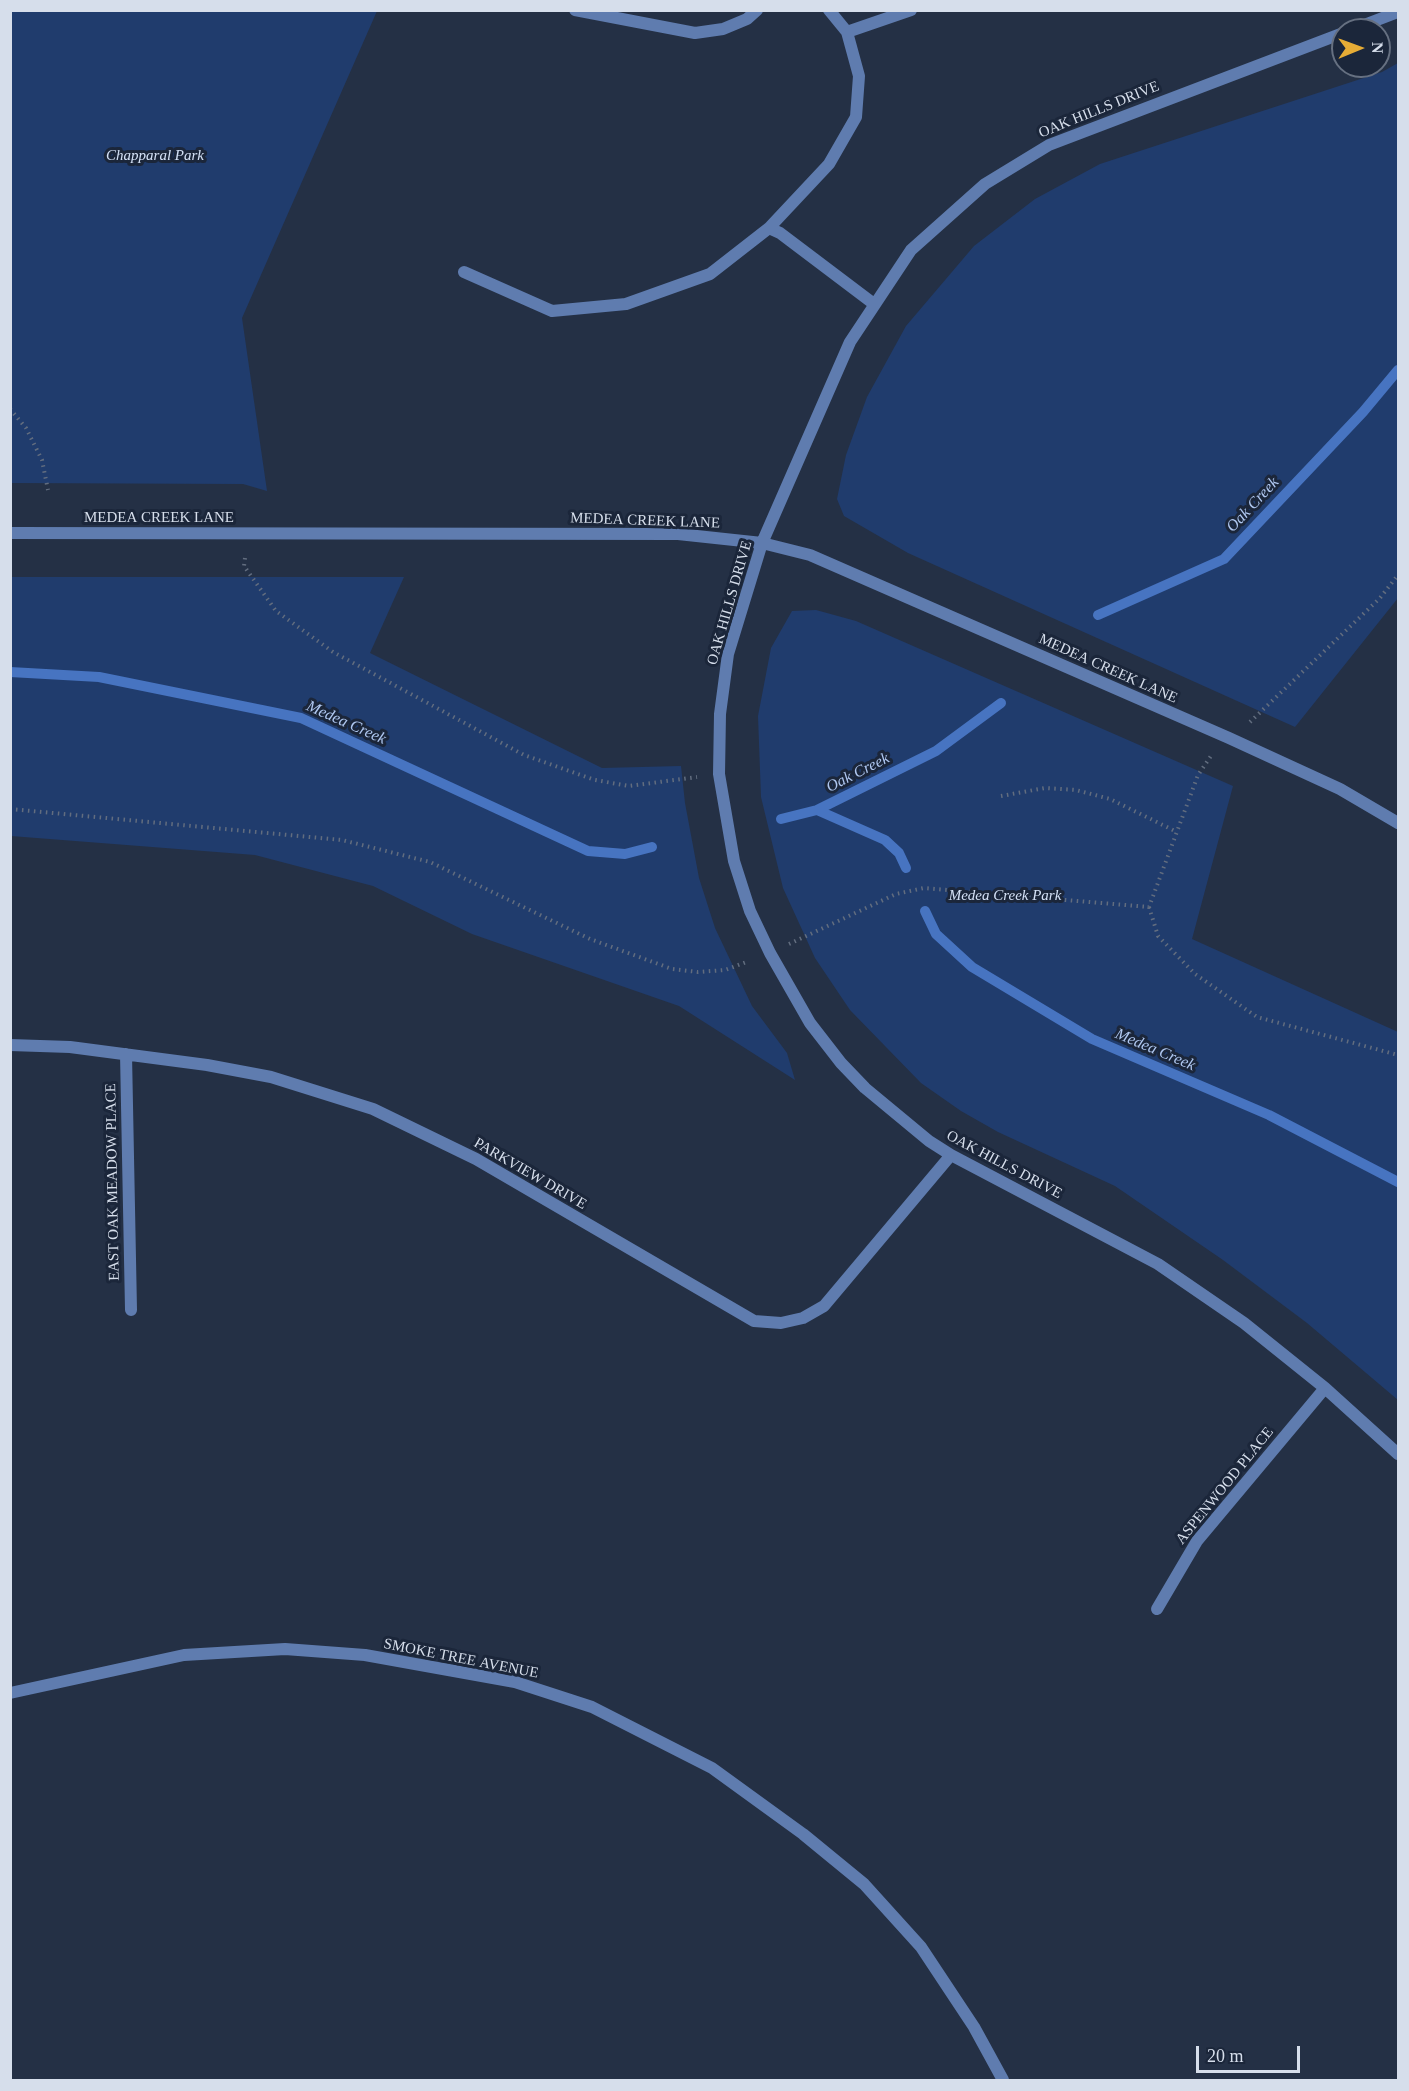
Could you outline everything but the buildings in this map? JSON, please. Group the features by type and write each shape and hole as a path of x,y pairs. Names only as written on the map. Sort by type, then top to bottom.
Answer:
{"street":[{"path":"575,10 695,33 723,29 747,19 757,10"},
{"path":"464,272 552,312 626,304 710,274 769,228 829,164 856,117 860,76 847,32 829,10"},
{"path":"847,32 912,10"},
{"path":"1382,18 1398,12"},
{"name":"OAK HILLS DRIVE","path":"1331,38 1048,145 985,184 911,250 850,342 762,543 728,654 720,714 719,774 734,861 750,911 810,1023 841,1063 865,1088 929,1141 951,1155 1158,1264 1244,1323 1325,1388 1398,1454"},
{"path":"769,228 780,233 874,304"},
{"name":"MEDEA CREEK LANE","path":"10,533 678,534 762,543 810,555 1218,733 1340,789 1398,823"},
{"name":"PARKVIEW DRIVE","path":"10,1045 70,1047 271,1077 373,1109 477,1159 754,1321 781,1323 803,1318 824,1306 951,1155"},
{"name":"EAST OAK MEADOW PLACE","path":"126,1054 131,1310"},
{"name":"ASPENWOOD PLACE","path":"1157,1609 1197,1541 1325,1388"},
{"name":"SMOKE TREE AVENUE","path":"10,1693 184,1654 285,1648 365,1655 515,1682 592,1707 712,1768 803,1834 864,1884 921,1947 974,2027 1003,2080"}],"path":[{"path":"10,409 26,428 42,460 48,490"},
{"path":"249,533 244,566 276,611 333,652 524,755 596,780 629,786 719,774"},
{"path":"1253,720 1380,598 1398,575"},
{"path":"1207,760 1198,775 1149,907 1158,936 1195,974 1257,1017 1398,1055"},
{"path":"1000,796 1045,788 1076,790 1110,800 1177,832"},
{"path":"10,809 342,840 430,862 590,939 672,969 698,972 725,970 742,963"},
{"path":"799,940 896,894 924,888 1149,907"}],"green space":[{"name":"Chapparal Park","path":"11,10 377,11 242,318 267,491 243,484 11,483"},
{"path":"1398,63 1398,598 1295,727 908,553 844,516 837,499 846,455 867,397 906,326 974,246 1035,199 1100,164 1364,78 1391,78 1391,67"},
{"path":"10,577 404,577 370,653 602,768 681,766 685,803 699,878 715,928 752,1006 787,1053 795,1080 679,1006 472,934 373,886 255,855 11,836"},
{"name":"Medea Creek Park","path":"816,610 856,621 1233,786 1192,939 1398,1032 1398,1400 1307,1323 1223,1260 1115,1186 998,1132 961,1111 921,1083 850,1010 815,958 783,888 761,797 758,716 771,648 792,611"}],"waterway":[{"name":"Oak Creek","path":"1098,615 1224,559 1363,412 1398,370"},
{"name":"Medea Creek","path":"10,672 99,677 301,718 588,851 625,854 652,847"},
{"name":"Oak Creek","path":"817,810 936,751 1001,703"},
{"name":"Medea Creek","path":"781,819 817,810 885,840 899,853 906,868"},
{"name":"Medea Creek","path":"925,911 936,934 972,967 1092,1039 1269,1115 1398,1182"}]}
